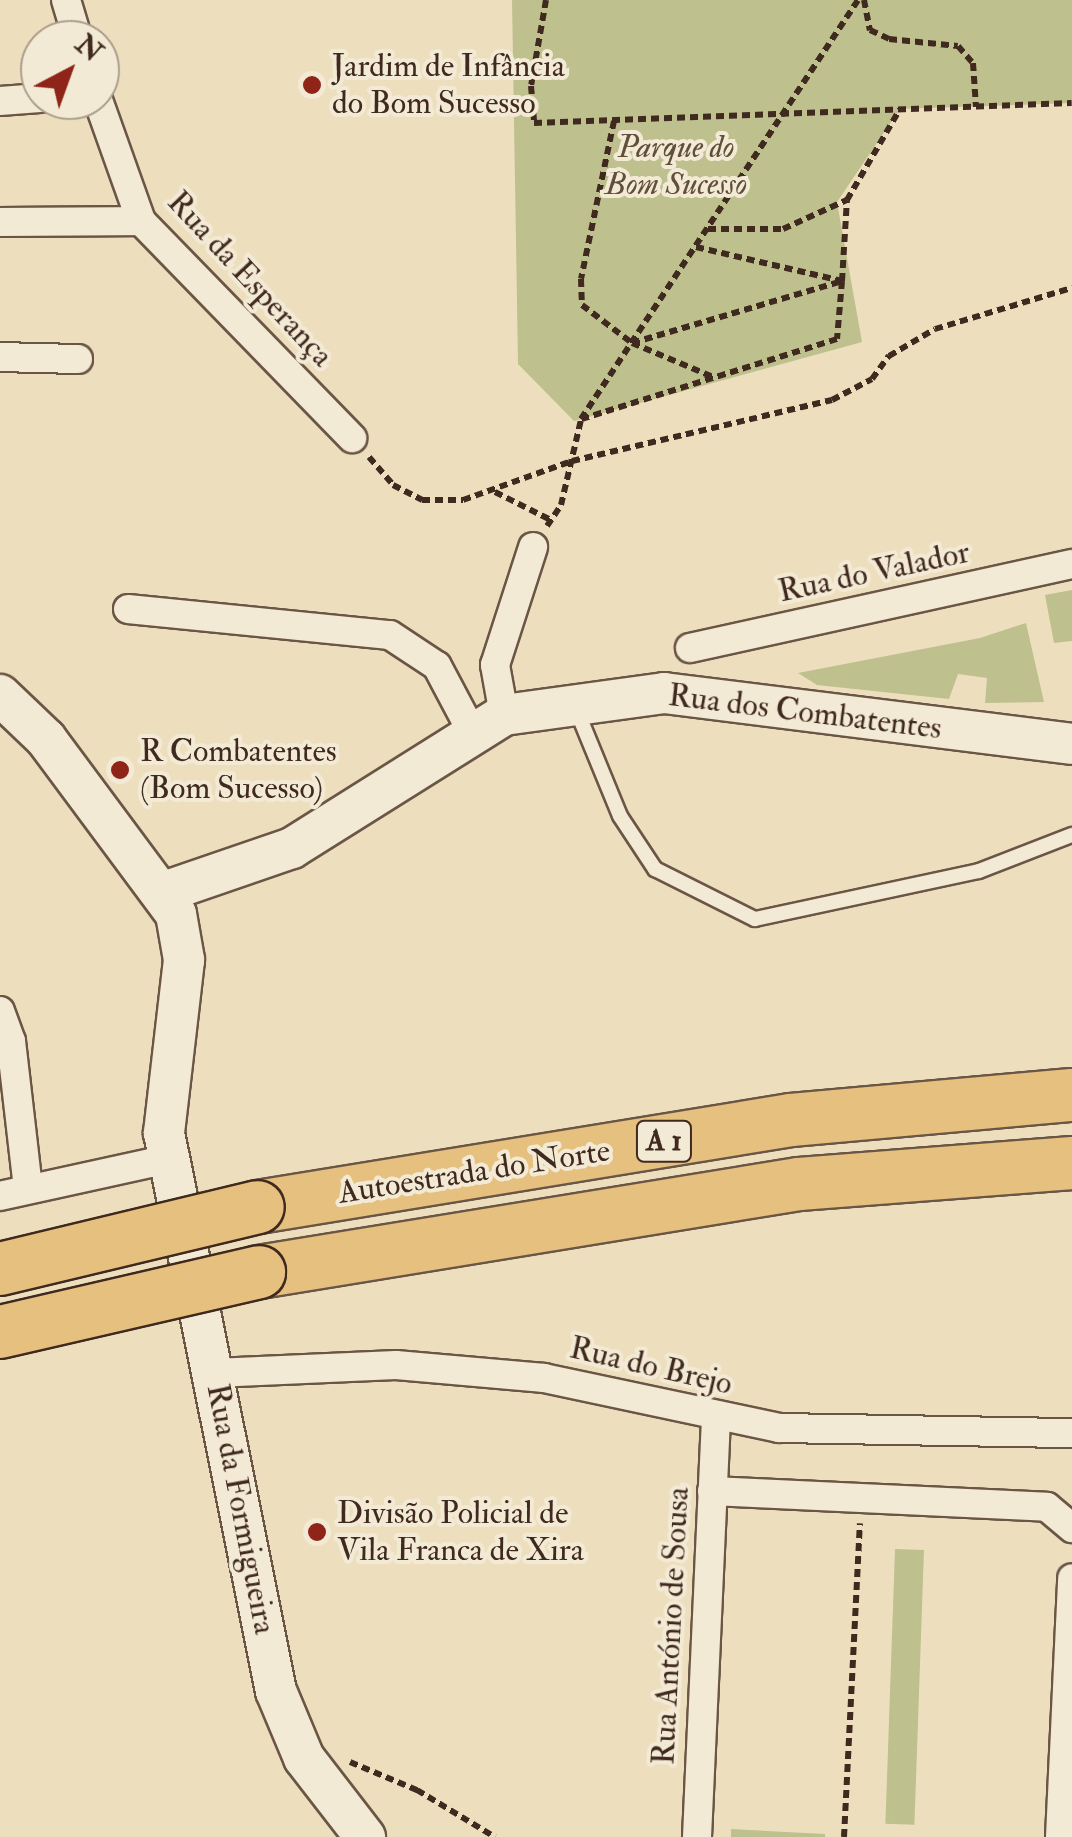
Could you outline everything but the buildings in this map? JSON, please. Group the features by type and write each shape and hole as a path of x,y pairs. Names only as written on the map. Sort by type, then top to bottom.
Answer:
{"highway":[{"name":"Autoestrada do Norte","path":"0,1268 258,1207 791,1120 1072,1095"},
{"name":"Autoestrada do Norte","path":"0,1332 259,1272 799,1184 1072,1163"}],"street":[{"name":"Rua da Esperança","path":"105,120 141,221 352,438"},
{"path":"0,222 141,221"},
{"path":"0,357 78,359"},
{"path":"488,723 495,666 532,547"},
{"name":"Rua do Valador","path":"690,648 1072,564"},
{"path":"128,609 390,634 436,666 488,723"},
{"name":"Rua dos Combatentes","path":"164,892 292,848 488,723 576,705 664,692 1072,744"},
{"path":"0,694 46,739 164,892"},
{"name":"Rua da Formigueira","path":"164,892 184,960 163,1110 168,1159 276,1691 304,1758 365,1837"},
{"path":"0,1011 11,1041 28,1188"},
{"path":"0,1196 168,1159"},
{"name":"Rua do Brejo","path":"214,1373 396,1365 544,1378 778,1428 1072,1433"},
{"name":"Rua António de Sousa","path":"697,1837 716,1417"},
{"path":"712,1491 1047,1506 1072,1528"},
{"path":"1060,1837 1072,1578"}],"lane":[{"path":"576,705 620,816 655,869 755,919 979,871 1072,834"}],"path":[{"path":"546,0 531,86 534,123 1072,104"},
{"path":"861,0 870,30 889,39 958,46 972,63 976,106"},
{"path":"532,547 551,520 582,419 861,0"},
{"path":"582,419 837,340 848,200 900,109"},
{"path":"614,122 581,279 582,304 632,343 714,378"},
{"path":"708,228 783,229 848,200"},
{"path":"696,247 842,281"},
{"path":"632,343 842,281"},
{"path":"352,438 393,485 422,500 462,500 572,460 832,400 872,378 890,356 935,329 1072,288"},
{"path":"494,491 551,520"},
{"path":"844,1837 861,1498"},
{"path":"304,1758 358,1763 495,1837"}],"green space":[{"name":"Parque do Bom Sucesso","path":"512,0 1072,0 1072,103 900,109 837,202 862,342 574,421 518,364"},
{"path":"1072,590 1072,641 1054,643 1045,595"},
{"path":"1026,623 1044,702 985,703 987,678 958,674 949,699 817,685 798,673 980,638"},
{"path":"895,1549 924,1550 914,1825 885,1824"},
{"path":"731,1829 825,1834 825,1837 731,1837"}],"place":[{"name":"Jardim de Infância do Bom Sucesso","path":"312,85"},
{"name":"R Combatentes (Bom Sucesso)","path":"120,770"},
{"name":"Divisão Policial de Vila Franca de Xira","path":"317,1532"}]}
